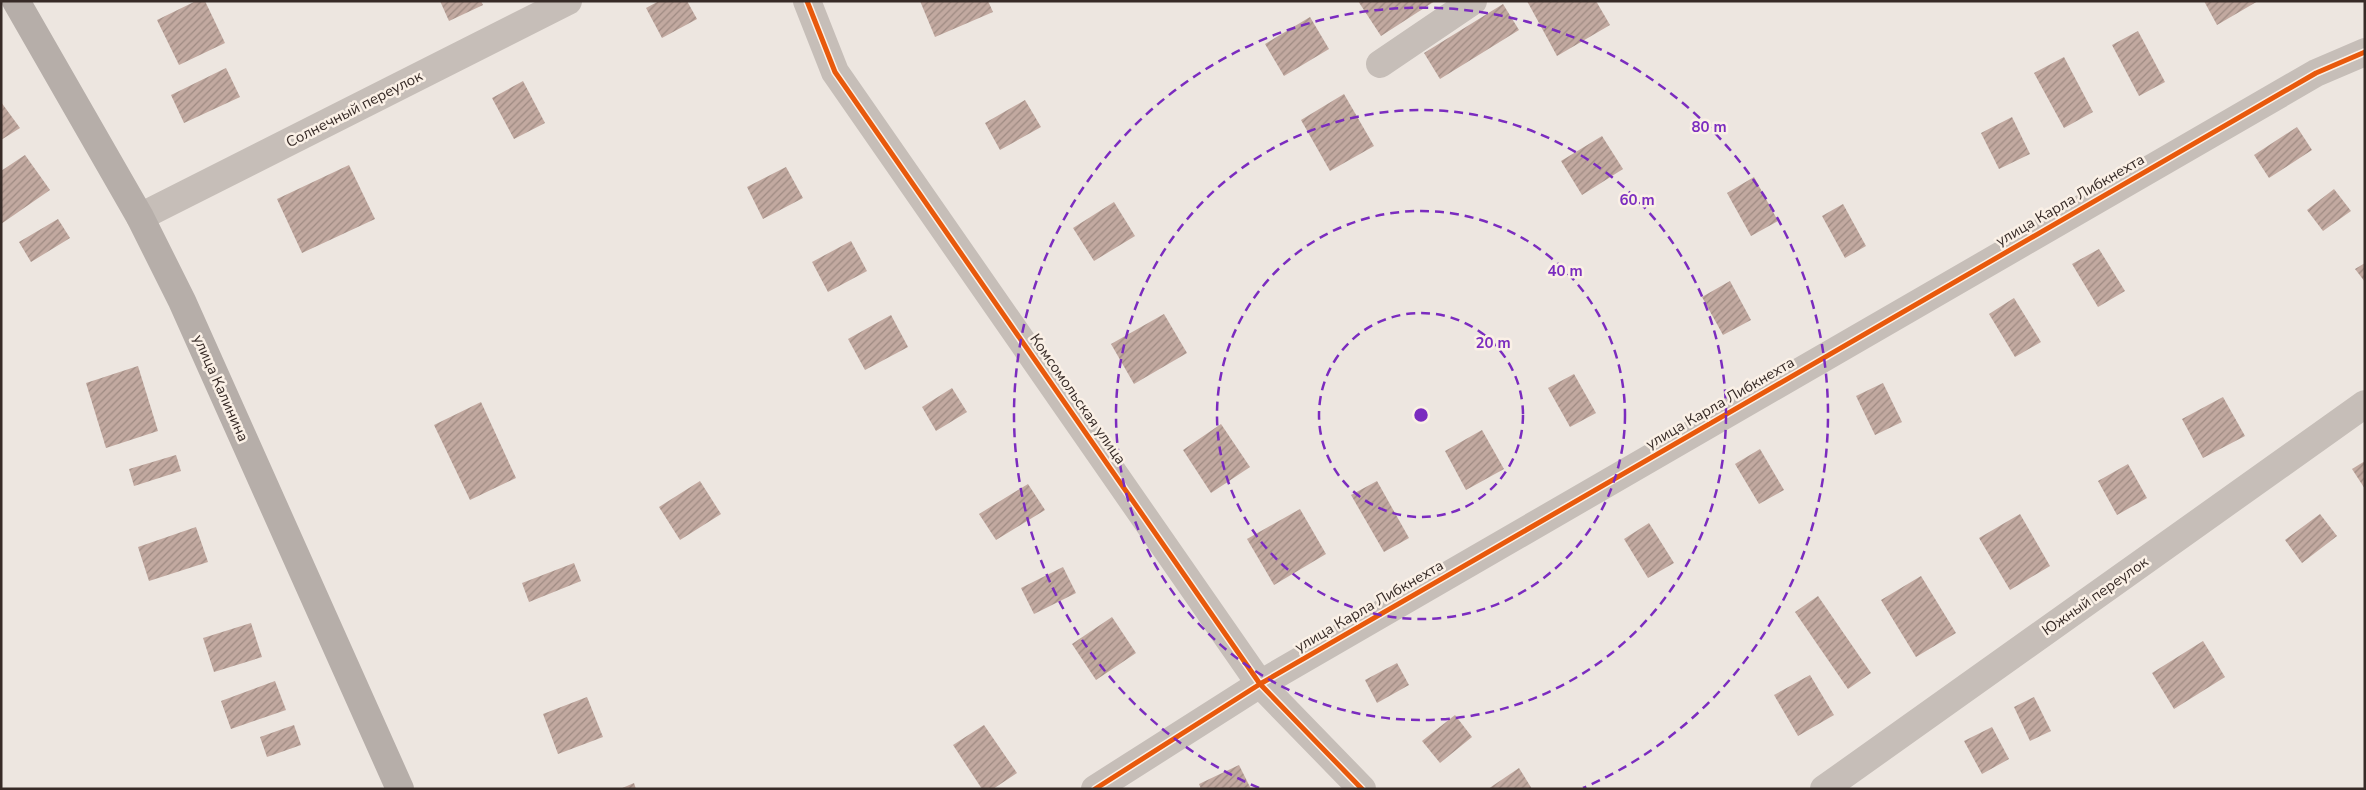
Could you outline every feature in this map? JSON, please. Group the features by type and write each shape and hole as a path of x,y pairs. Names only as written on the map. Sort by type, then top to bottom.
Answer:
{"street":[{"name":"улица Калинина","path":"16,1 140,217 182,301 400,789"},
{"name":"Солнечный переулок","path":"140,217 568,1"},
{"name":"Комсомольская улица","path":"807,1 835,72 1260,684 1362,789"},
{"path":"1380,64 1473,1"},
{"name":"улица Карла Либкнехта","path":"1095,789 1260,684 2316,73 2365,52"},
{"name":"Южный переулок","path":"1824,789 2365,404"}],"building":[{"path":"196,1 205,1 225,43 179,65 157,20"},
{"path":"440,1 481,1 483,5 449,21"},
{"path":"659,1 687,1 697,19 662,38 646,8"},
{"path":"920,1 988,1 993,12 935,37"},
{"path":"1358,1 1435,1 1381,36"},
{"path":"1527,1 1596,1 1610,25 1557,56"},
{"path":"2204,1 2258,1 2217,25"},
{"path":"1503,4 1519,30 1440,79 1424,53"},
{"path":"1310,17 1329,49 1284,76 1265,44"},
{"path":"2138,31 2165,82 2139,96 2112,45"},
{"path":"2064,57 2093,112 2064,128 2034,73"},
{"path":"226,68 240,97 184,123 171,95"},
{"path":"523,81 545,123 514,139 492,98"},
{"path":"1344,94 1374,146 1330,171 1301,120"},
{"path":"1025,100 1041,127 1000,150 985,123"},
{"path":"1,102 20,128 1,140"},
{"path":"2012,117 2030,154 1999,169 1981,133"},
{"path":"2297,127 2312,150 2269,178 2254,155"},
{"path":"1602,136 1623,169 1582,195 1561,161"},
{"path":"25,155 50,190 1,224 1,171"},
{"path":"349,165 375,219 302,253 277,199"},
{"path":"786,167 803,198 763,219 747,187"},
{"path":"1754,177 1778,221 1751,236 1727,193"},
{"path":"2334,189 2351,211 2323,231 2307,210"},
{"path":"1114,202 1135,236 1094,261 1073,228"},
{"path":"1843,204 1866,246 1845,258 1822,216"},
{"path":"58,219 70,238 31,262 19,242"},
{"path":"851,241 867,271 828,292 812,262"},
{"path":"2099,249 2125,291 2098,307 2072,264"},
{"path":"2365,263 2365,282 2355,269"},
{"path":"1730,281 1751,320 1723,335 1702,297"},
{"path":"2014,298 2041,342 2015,357 1989,314"},
{"path":"1164,314 1187,353 1134,384 1111,344"},
{"path":"891,315 908,347 865,370 848,339"},
{"path":"138,366 158,431 106,448 86,383"},
{"path":"1574,374 1596,413 1570,427 1548,388"},
{"path":"1883,383 1902,422 1875,435 1856,396"},
{"path":"952,388 967,412 936,431 922,407"},
{"path":"2223,397 2245,436 2203,458 2182,419"},
{"path":"481,402 516,478 470,500 434,425"},
{"path":"1221,424 1250,467 1211,493 1183,450"},
{"path":"1482,430 1504,469 1466,490 1445,451"},
{"path":"1760,449 1784,490 1759,504 1735,464"},
{"path":"176,455 181,471 134,486 129,469"},
{"path":"2365,461 2365,489 2352,469"},
{"path":"2128,464 2147,498 2117,515 2098,481"},
{"path":"700,481 721,514 680,540 659,507"},
{"path":"1377,481 1409,538 1384,552 1351,495"},
{"path":"1028,484 1045,510 996,540 979,514"},
{"path":"1300,509 1326,554 1274,585 1247,539"},
{"path":"2020,514 2050,566 2010,590 1979,538"},
{"path":"2320,514 2337,536 2302,563 2285,540"},
{"path":"1649,523 1674,563 1648,578 1624,539"},
{"path":"196,527 208,562 149,581 138,547"},
{"path":"574,563 581,581 529,602 522,583"},
{"path":"1063,567 1076,593 1034,614 1021,588"},
{"path":"1921,576 1956,633 1916,657 1881,600"},
{"path":"1818,596 1871,673 1848,689 1795,612"},
{"path":"1112,617 1136,653 1096,680 1072,644"},
{"path":"251,623 262,657 214,672 203,638"},
{"path":"2203,641 2225,677 2174,709 2152,673"},
{"path":"1397,663 1409,685 1377,703 1365,680"},
{"path":"1810,675 1834,715 1798,736 1774,695"},
{"path":"275,681 286,710 231,729 221,701"},
{"path":"587,697 603,737 558,754 543,714"},
{"path":"2034,697 2051,731 2030,741 2014,707"},
{"path":"1455,715 1472,737 1440,763 1422,741"},
{"path":"294,725 301,745 267,757 260,737"},
{"path":"984,725 1017,773 993,789 982,789 953,745"},
{"path":"1992,727 2009,759 1982,774 1964,741"},
{"path":"1239,765 1251,789 1201,789 1199,784"},
{"path":"1519,768 1532,789 1488,789"},
{"path":"634,783 636,789 620,789"}],"cycle path":[{"path":"807,1 835,72 1260,684 1362,789"},
{"path":"1095,789 1260,684 2316,73 2365,52"}]}
